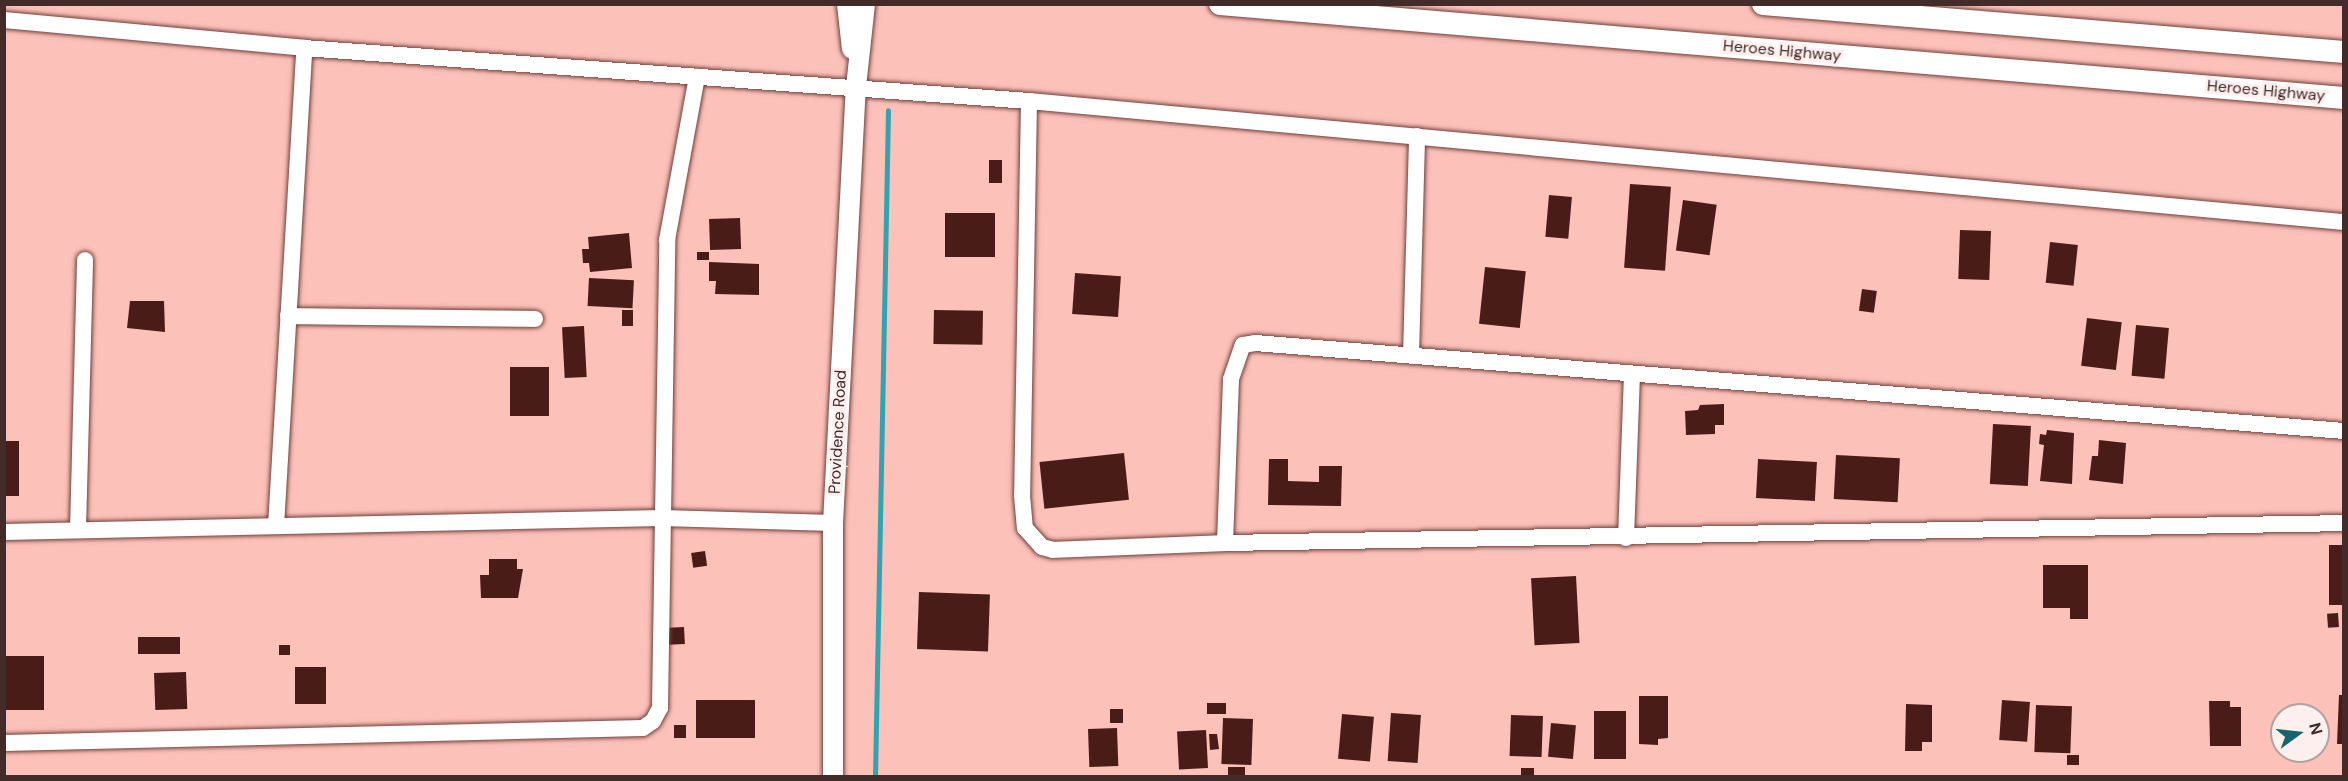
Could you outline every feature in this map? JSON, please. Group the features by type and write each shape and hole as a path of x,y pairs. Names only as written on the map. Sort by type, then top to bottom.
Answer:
{"main road":[{"name":"Heroes Highway","path":"1220,4 2343,98"},
{"path":"1762,4 2343,52"}],"street":[{"name":"Providence Road","path":"848,4 856,87"},
{"name":"Providence Road","path":"833,777 833,524 856,87 865,4"},
{"path":"4,20 304,48 1029,101 2343,222"},
{"path":"276,526 304,48"},
{"path":"4,743 643,728 654,721 660,708 667,240 697,76"},
{"path":"1029,101 1025,528 1042,547 1053,550 1225,543 1626,538 2343,523"},
{"path":"1411,355 1418,136"},
{"path":"78,530 85,260"},
{"path":"288,316 535,319"},
{"path":"1225,543 1231,379 1243,345 1255,342 2343,431"},
{"path":"1626,538 1632,374"},
{"path":"4,532 662,518 833,524"}],"building":[{"path":"989,160 1002,160 1002,183 989,183"},
{"path":"1630,184 1671,187 1665,271 1624,268"},
{"path":"1549,195 1572,197 1568,239 1545,237"},
{"path":"1683,200 1717,205 1710,255 1676,251"},
{"path":"945,213 995,213 995,257 945,257"},
{"path":"740,218 741,249 710,250 709,219"},
{"path":"1960,230 1991,231 1989,280 1958,279"},
{"path":"629,233 632,268 590,272 589,263 583,263 582,249 589,249 588,237"},
{"path":"2050,242 2078,245 2074,286 2046,283"},
{"path":"697,252 709,252 709,260 697,260"},
{"path":"709,262 759,264 759,295 715,294 716,281 709,281"},
{"path":"1485,267 1526,271 1520,328 1479,324"},
{"path":"1075,273 1121,276 1118,317 1072,314"},
{"path":"589,278 634,280 632,308 588,306"},
{"path":"1862,289 1877,291 1874,313 1859,311"},
{"path":"130,301 164,301 165,332 127,328"},
{"path":"622,310 633,310 633,326 622,326"},
{"path":"934,310 983,311 982,345 933,344"},
{"path":"2087,318 2122,322 2116,370 2081,366"},
{"path":"2136,325 2169,328 2164,379 2132,376"},
{"path":"584,326 587,377 565,378 562,327"},
{"path":"510,367 549,367 549,416 510,416"},
{"path":"1724,404 1724,425 1715,425 1715,434 1686,435 1685,411 1698,410 1700,405"},
{"path":"1993,424 2031,426 2028,486 1990,484"},
{"path":"2047,430 2074,433 2072,484 2040,481 2044,445 2039,444 2040,434 2046,435"},
{"path":"2099,440 2126,443 2123,484 2089,480 2092,456 2098,456"},
{"path":"4,441 19,441 19,496 4,496"},
{"path":"1124,453 1129,500 1044,509 1039,462"},
{"path":"1836,455 1900,458 1898,502 1834,499"},
{"path":"1269,459 1288,459 1288,481 1319,482 1319,466 1342,466 1341,506 1268,505"},
{"path":"1758,459 1817,462 1815,501 1756,498"},
{"path":"2329,545 2344,545 2344,605 2329,605"},
{"path":"705,551 707,566 693,568 691,553"},
{"path":"489,559 517,559 517,569 523,569 518,598 481,598 480,575 489,575"},
{"path":"2043,565 2088,565 2088,619 2070,619 2070,608 2043,608"},
{"path":"1576,576 1580,643 1535,645 1531,578"},
{"path":"919,592 990,594 988,651 917,649"},
{"path":"2338,613 2339,627 2328,628 2327,614"},
{"path":"684,627 685,644 669,645 668,628"},
{"path":"138,637 180,637 180,654 138,654"},
{"path":"279,645 290,645 290,655 279,655"},
{"path":"6,656 44,656 44,710 6,710"},
{"path":"295,667 326,667 326,704 295,704"},
{"path":"186,672 187,709 155,710 154,673"},
{"path":"2339,695 2344,695 2344,744 2337,744"},
{"path":"1639,696 1668,696 1668,738 1658,739 1658,745 1639,744"},
{"path":"696,700 755,700 755,738 696,738"},
{"path":"2002,700 2030,702 2027,742 1999,740"},
{"path":"2209,701 2230,701 2230,707 2241,707 2241,746 2210,746"},
{"path":"1207,703 1226,703 1226,714 1207,714"},
{"path":"1906,704 1932,705 1932,742 1922,742 1922,751 1905,751"},
{"path":"2036,705 2072,706 2070,753 2034,752"},
{"path":"1110,709 1123,709 1123,723 1110,723"},
{"path":"1594,711 1626,711 1626,759 1594,759"},
{"path":"1391,713 1421,715 1418,763 1388,761"},
{"path":"1342,714 1374,717 1370,762 1338,759"},
{"path":"1511,715 1543,716 1542,757 1510,756"},
{"path":"1223,718 1253,719 1251,765 1221,764"},
{"path":"1551,723 1576,725 1573,759 1548,757"},
{"path":"674,725 686,725 686,738 674,738"},
{"path":"1117,728 1118,766 1089,767 1088,729"},
{"path":"1206,730 1208,768 1179,769 1177,732"},
{"path":"1209,734 1217,734 1219,749 1210,750"},
{"path":"2067,755 2079,755 2079,765 2067,765"},
{"path":"1228,767 1245,767 1245,776 1228,776"},
{"path":"1521,768 1534,768 1534,776 1521,776"}],"waterway":[{"path":"875,776 888,110"}]}
